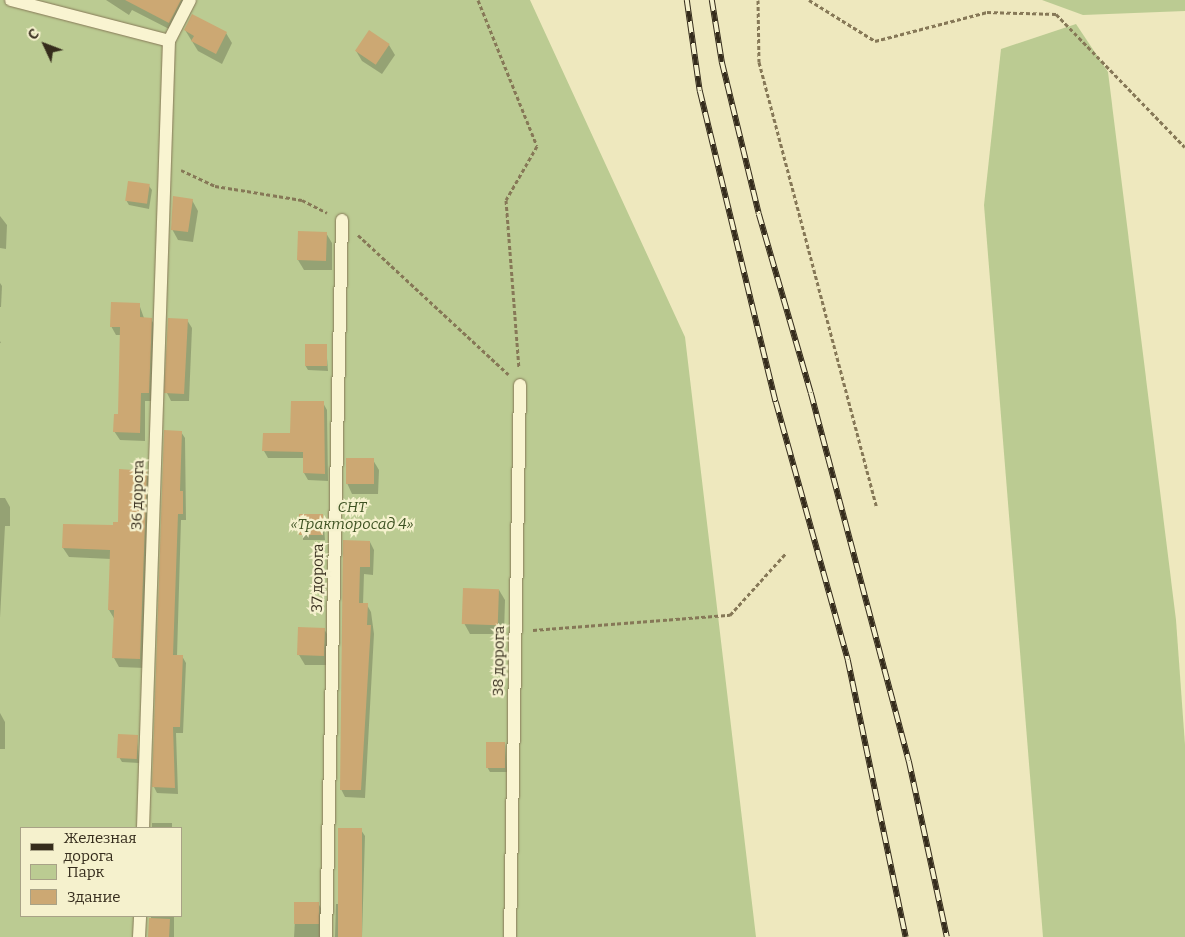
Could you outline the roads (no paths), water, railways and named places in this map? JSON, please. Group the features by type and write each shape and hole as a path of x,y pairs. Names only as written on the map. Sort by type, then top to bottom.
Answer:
{"lane":[{"path":"11,0 169,41 190,0"},
{"name":"36 дорога","path":"143,827 169,41"},
{"name":"37 дорога","path":"326,937 342,220"},
{"name":"38 дорога","path":"510,937 520,385"},
{"path":"140,917 140,937"}],"railway":[{"path":"687,0 700,91 776,402 848,660 906,937"},
{"path":"712,0 722,62 759,214 811,393 909,761 947,937"}],"park label":[{"name":"СНТ «Тракторосад 4»","path":"352,516"}]}
